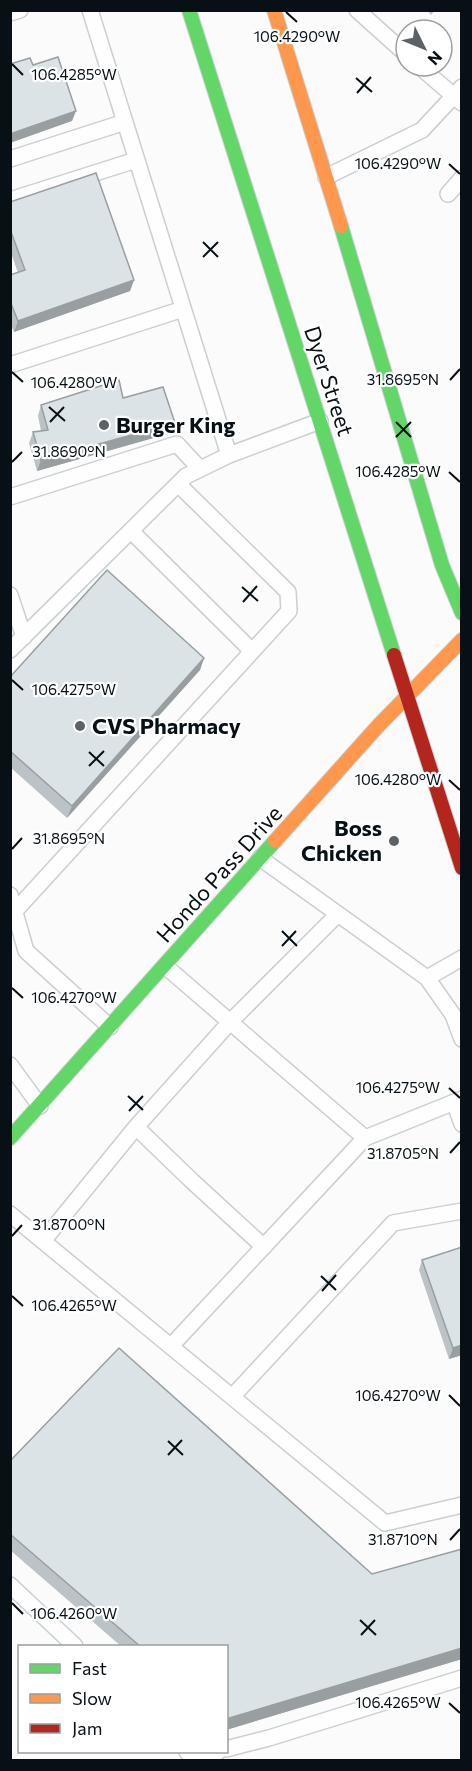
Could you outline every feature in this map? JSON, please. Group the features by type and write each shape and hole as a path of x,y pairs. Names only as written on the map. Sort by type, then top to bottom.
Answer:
{"main road":[{"name":"Dyer Street","path":"189,10 462,868"},
{"path":"274,10 442,565 462,613"},
{"name":"Hondo Pass Drive","path":"10,1138 378,726 462,640"}],"lane":[{"path":"10,13 20,10"},
{"path":"90,10 229,455"},
{"path":"357,10 394,43"},
{"path":"326,177 422,130 459,96 435,78"},
{"path":"10,159 125,122"},
{"path":"10,200 136,160"},
{"path":"448,194 462,178"},
{"path":"10,365 183,309"},
{"path":"10,650 186,476 229,455 320,421"},
{"path":"10,497 177,444 201,469"},
{"path":"15,911 289,611 288,592 178,484"},
{"path":"131,531 252,651"},
{"path":"10,595 24,637"},
{"path":"260,858 427,978 453,1015 462,1039"},
{"path":"10,895 26,951 110,1027"},
{"path":"43,1241 136,1126 230,1022 338,914"},
{"path":"427,978 462,958"},
{"path":"165,966 365,1138"},
{"path":"10,1065 40,1106"},
{"path":"171,1346 365,1138 458,1100 462,1124"},
{"path":"136,1126 264,1247"},
{"path":"232,1397 393,1223 462,1211"},
{"path":"10,1214 386,1523 462,1504"},
{"path":"10,1585 73,1645"},
{"path":"228,1748 462,1678"},
{"path":"188,1753 194,1758 214,1753"}],"building":[{"path":"58,57 76,111 10,134 10,64 30,58 33,65"},
{"path":"96,173 134,280 18,321 10,301 10,275 25,270 10,229 10,202"},
{"name":"Burger King","path":"119,380 123,398 163,387 175,423 41,460 33,432 48,430 41,405"},
{"name":"CVS Pharmacy","path":"107,570 204,658 72,806 10,751 10,677"},
{"path":"462,1247 462,1345 453,1348 422,1260"},
{"path":"119,1348 372,1574 462,1549 462,1648 228,1718 228,1645 139,1645 10,1534 10,1461"}],"traffic: fast":[{"path":"189,10 394,655"},
{"path":"341,226 442,565 462,613"},
{"path":"10,1138 275,841"}],"traffic: slow":[{"path":"274,10 341,226"},
{"path":"275,841 378,726 462,640"}],"traffic: jam":[{"path":"394,655 462,868"}],"place":[{"name":"Burger King","path":"104,425"},
{"name":"CVS Pharmacy","path":"80,726"},
{"name":"Boss Chicken","path":"394,841"}]}
